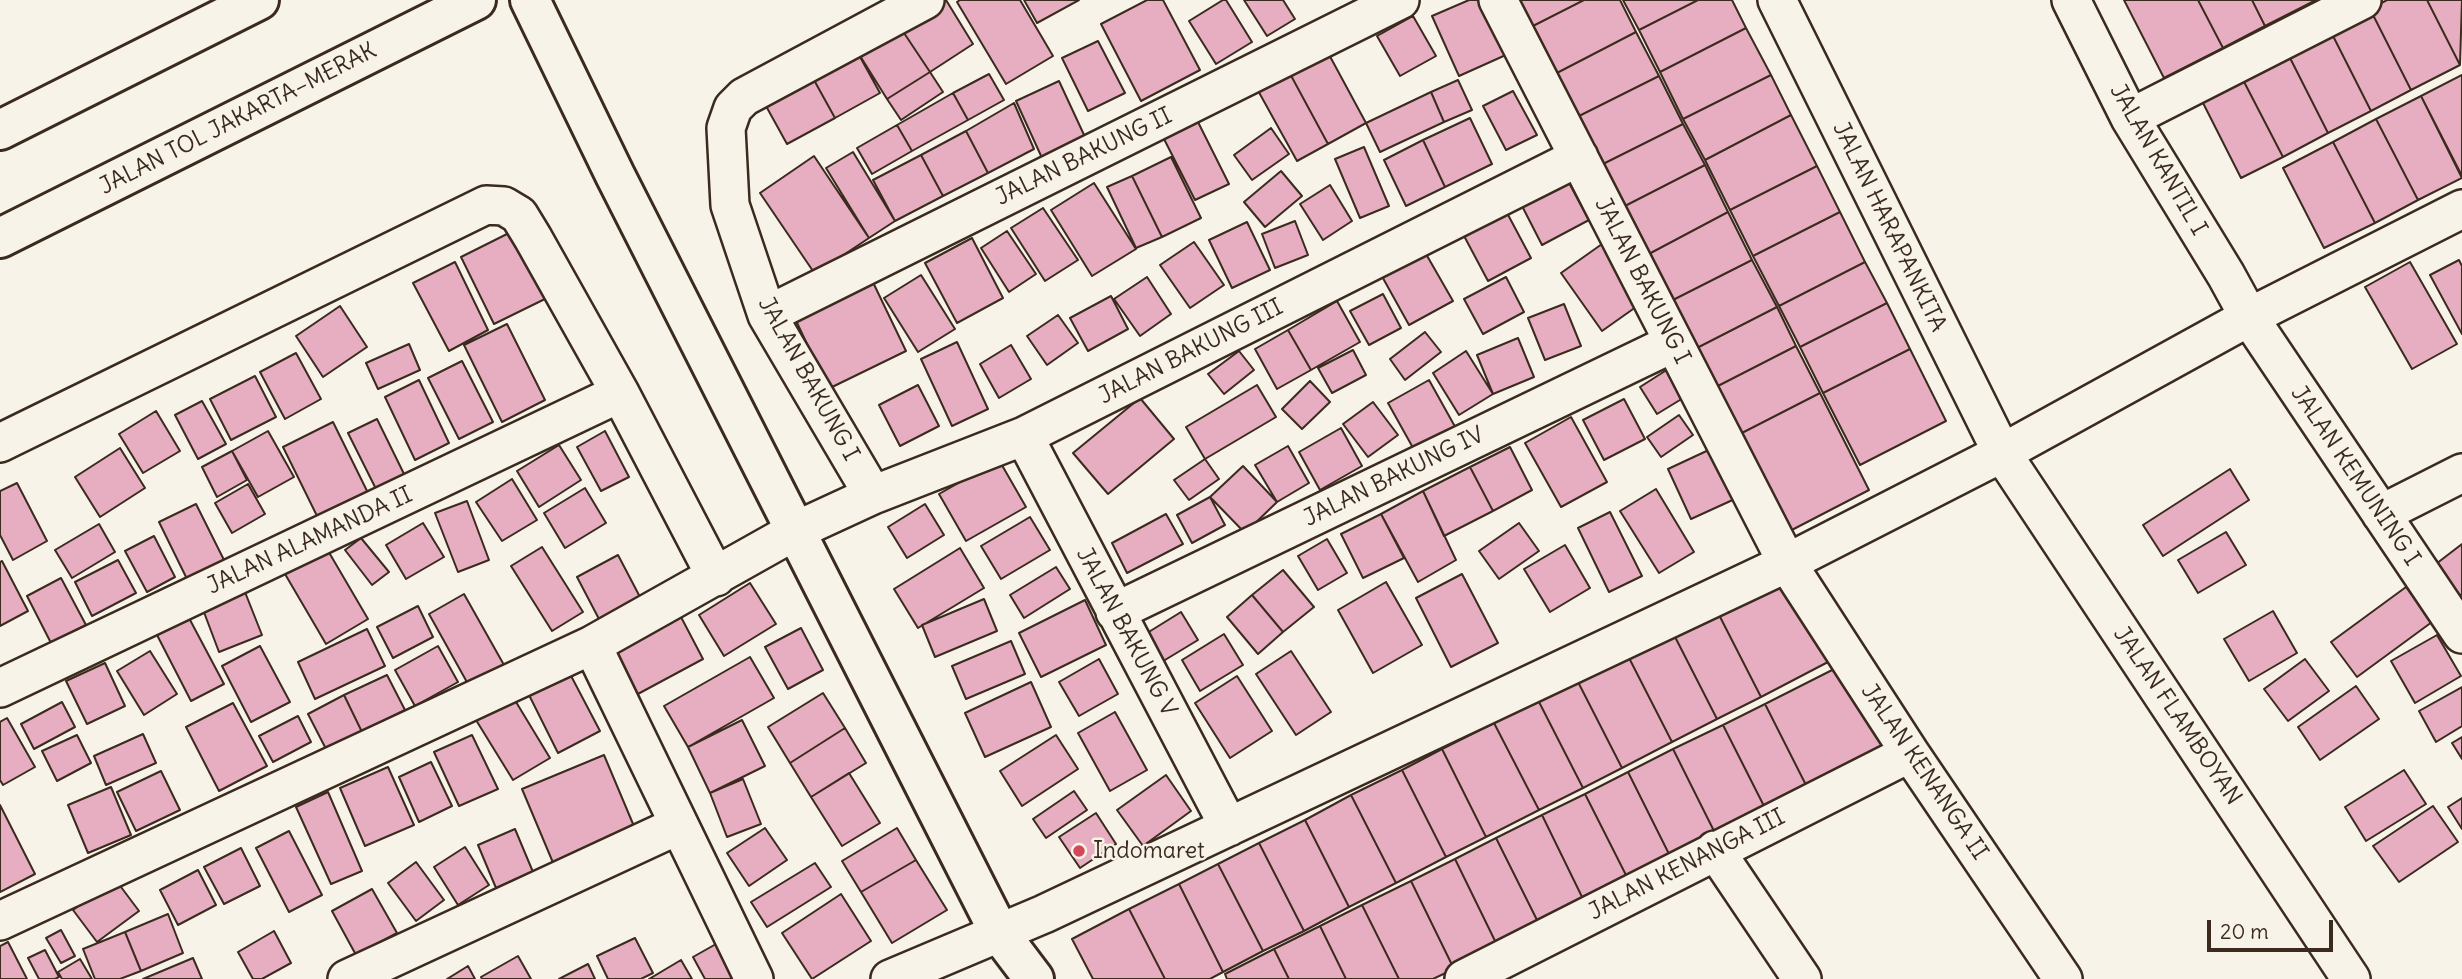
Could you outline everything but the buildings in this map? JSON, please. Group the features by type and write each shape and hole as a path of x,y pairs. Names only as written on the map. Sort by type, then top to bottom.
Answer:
{"main road":[{"path":"0,130 258,0"},
{"name":"JALAN TOL JAKARTA–MERAK","path":"0,238 475,0"},
{"path":"530,0 615,175 1000,934 1034,979"}],"street":[{"name":"JALAN BAKUNG I","path":"873,495 767,315 730,205 726,128 733,108 744,97 925,0"},
{"name":"JALAN BAKUNG II","path":"767,315 1400,0"},
{"name":"JALAN BAKUNG I","path":"1498,0 1787,563"},
{"name":"JALAN HARAPANKITA","path":"1777,0 2002,453"},
{"name":"JALAN KANTIL I","path":"2071,0 2130,118 2249,317"},
{"path":"2130,118 2362,0"},
{"name":"JALAN BAKUNG III","path":"0,921 593,645 795,531 873,495 1024,436 1579,157"},
{"path":"0,443 485,205 504,206 519,215 620,393 716,577"},
{"path":"890,979 1000,934 1787,563 2002,453 2249,317 2462,209"},
{"name":"JALAN KEMUNING I","path":"2249,317 2462,634"},
{"name":"JALAN BAKUNG IV","path":"1115,612 1673,343"},
{"name":"JALAN ALAMANDA II","path":"0,688 620,393"},
{"name":"JALAN BAKUNG V","path":"1024,436 1229,827"},
{"name":"JALAN FLAMBOYAN","path":"2002,453 2351,979"},
{"path":"2381,514 2462,473"},
{"name":"JALAN KENANGA II","path":"1787,563 1910,753 2063,979"},
{"path":"593,645 754,979"},
{"name":"JALAN KENANGA III","path":"1464,979 1910,753"},
{"path":"347,979 679,825"},
{"path":"1715,850 1802,979"}],"place":[{"name":"Indomaret","path":"1079,851"}]}
